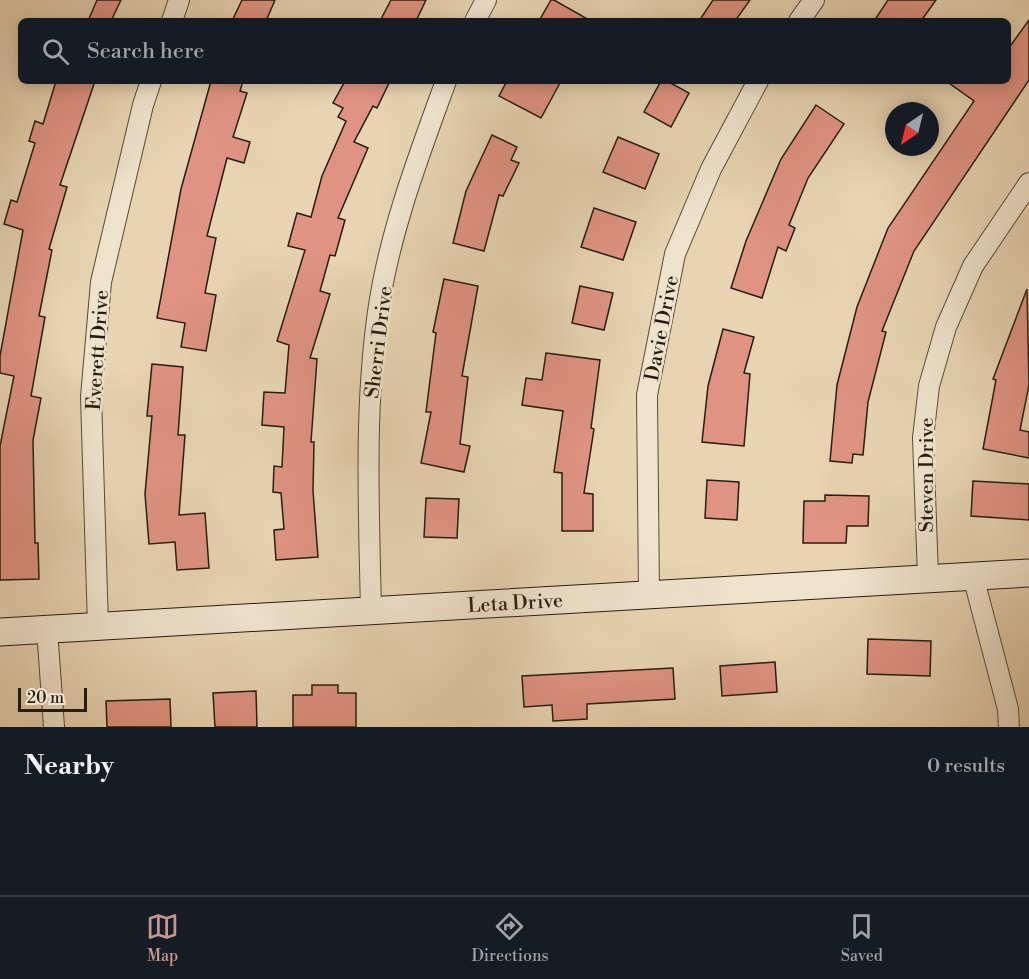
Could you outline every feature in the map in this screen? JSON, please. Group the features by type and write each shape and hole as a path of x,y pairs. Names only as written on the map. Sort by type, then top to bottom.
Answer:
{"street":[{"path":"173,18 179,0"},
{"path":"477,18 486,0"},
{"path":"801,18 814,0"},
{"name":"Everett Drive","path":"98,626 91,397 101,282 150,84"},
{"name":"Sherri Drive","path":"371,612 368,423 378,310 407,190 445,84"},
{"name":"Davie Drive","path":"649,593 647,395 675,254 711,169 756,84"},
{"name":"Steven Drive","path":"928,577 923,438 929,386 946,327 973,266 1029,183"},
{"name":"Leta Drive","path":"0,632 1029,573"},
{"path":"973,576 1008,708 1009,727"},
{"path":"47,629 54,727"}],"building":[{"path":"97,0 121,0 112,18 89,18"},
{"path":"242,0 275,0 267,18 233,18"},
{"path":"391,0 426,0 417,18 382,18"},
{"path":"551,0 554,0 586,18 541,18"},
{"path":"713,0 750,0 737,18 701,18"},
{"path":"888,0 936,0 923,18 876,18"},
{"path":"1029,20 1029,80 914,251 882,331 886,332 868,402 863,455 853,454 852,463 830,461 837,385 857,307 888,228 937,156 939,156 974,101 950,84 1011,84 1011,45"},
{"path":"55,84 94,84 60,185 67,187 49,249 52,250 39,316 45,317 31,396 41,398 33,440 35,543 38,543 39,579 0,580 0,446 14,376 0,373 0,356 23,230 4,224 11,200 17,202 35,143 29,141 35,121 43,124"},
{"path":"210,84 242,84 240,91 247,93 233,137 250,142 244,163 227,158 207,236 216,238 205,293 216,295 206,351 181,347 185,323 157,318 181,189"},
{"path":"343,84 389,84 377,108 373,106 354,142 368,148 338,218 345,220 335,256 330,255 320,291 330,294 310,358 317,359 311,442 314,442 313,491 318,557 276,560 274,530 284,529 281,493 273,492 274,466 282,467 284,427 262,425 264,392 285,393 289,345 277,341 305,250 288,246 297,213 311,217 322,176 346,121 338,117 343,108 333,103"},
{"path":"505,84 559,84 541,118 499,96"},
{"path":"659,84 672,84 689,93 671,127 644,112"},
{"path":"816,105 844,124 808,178 789,225 795,228 786,251 778,247 762,298 731,288 746,241 781,159"},
{"path":"492,135 517,147 511,160 519,163 503,196 499,195 484,251 453,243 466,191"},
{"path":"618,137 659,154 645,189 603,172"},
{"path":"594,208 636,222 623,260 581,247"},
{"path":"444,279 478,286 462,376 468,377 460,444 470,446 464,472 421,463 431,412 426,412 436,333 433,332"},
{"path":"580,286 613,293 604,330 572,323"},
{"path":"1027,289 1029,385 1020,430 1029,432 1029,458 983,449 996,380 993,379"},
{"path":"723,329 754,337 744,373 750,374 744,446 702,442 708,386"},
{"path":"546,353 600,360 591,428 594,429 584,493 593,494 593,531 562,531 562,473 554,472 563,411 522,405 526,378 542,380"},
{"path":"152,364 183,367 178,435 185,435 179,515 205,513 209,568 177,570 175,542 149,544 145,494 152,416 147,416"},
{"path":"707,480 739,482 737,520 705,518"},
{"path":"973,481 1029,484 1029,520 971,516"},
{"path":"825,495 869,496 868,526 847,526 846,543 803,543 804,501 825,501"},
{"path":"426,498 459,499 457,538 424,537"},
{"path":"868,639 931,641 930,676 867,674"},
{"path":"775,662 777,692 722,696 720,666"},
{"path":"673,668 675,699 587,704 587,719 553,721 552,705 524,707 522,676"},
{"path":"312,685 338,685 338,693 356,693 356,727 293,727 293,695 312,695"},
{"path":"256,691 257,727 215,727 213,693"},
{"path":"170,699 171,727 107,727 106,701"}]}
